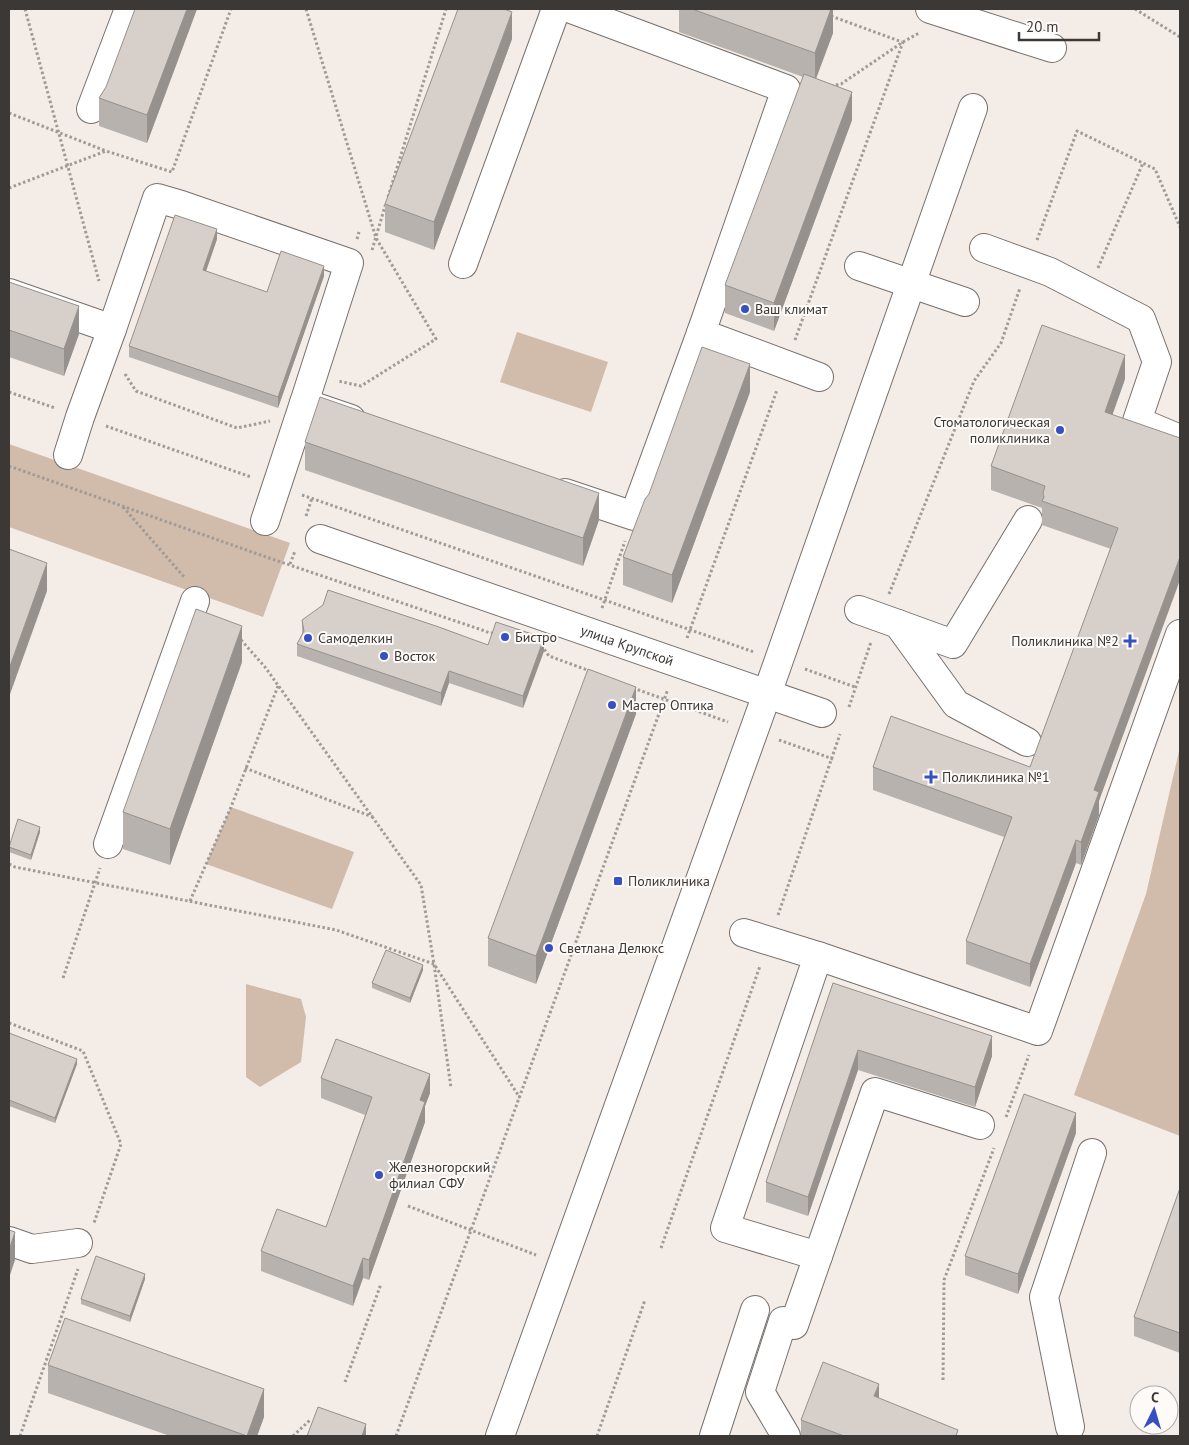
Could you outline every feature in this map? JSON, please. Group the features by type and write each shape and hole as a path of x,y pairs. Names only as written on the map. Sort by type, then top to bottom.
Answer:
{"street":[{"path":"91,109 129,9"},
{"path":"463,264 556,9"},
{"path":"539,484 634,516 701,333 786,89 571,9"},
{"path":"940,12 1052,48"},
{"path":"500,1436 768,694 973,108"},
{"path":"68,455 157,198 181,205 349,263 265,521"},
{"path":"984,248 1050,272 1141,319 1158,362 1137,421 1180,439"},
{"path":"859,266 965,302"},
{"path":"9,293 109,338"},
{"path":"701,333 819,377"},
{"path":"302,409 370,426"},
{"path":"879,617 953,644 1028,520"},
{"name":"улица Крупской","path":"320,539 768,694 834,713"},
{"path":"108,844 195,601"},
{"path":"879,617 956,704 1027,742"},
{"path":"756,937 818,956 1038,1031 1180,634"},
{"path":"818,956 726,1228 818,1256"},
{"path":"786,1436 760,1392 818,1256 875,1092 993,1130"},
{"path":"1070,1426 1044,1297 1092,1153"},
{"path":"9,1241 32,1249 84,1244"},
{"path":"714,1436 755,1310"}],"path":[{"path":"25,9 99,281"},
{"path":"9,113 106,151 172,172 231,9"},
{"path":"306,9 376,238 436,339 361,386 333,380"},
{"path":"376,238 446,9"},
{"path":"1135,9 1180,37"},
{"path":"830,15 903,42"},
{"path":"786,89 810,90 841,84 903,42"},
{"path":"396,1436 903,42"},
{"path":"834,713 855,687 879,617 974,381 1001,344 1077,131 1155,169 1180,227"},
{"path":"9,188 106,151"},
{"path":"1088,291 1144,163"},
{"path":"109,338 136,391 237,428 302,409"},
{"path":"9,392 855,687"},
{"path":"9,466 269,558 482,630 497,633"},
{"path":"594,634 634,516"},
{"path":"534,646 544,649 549,656 593,672"},
{"path":"265,667 421,885 451,1088"},
{"path":"627,685 644,692"},
{"path":"190,901 278,686"},
{"path":"661,1248 756,937 841,732"},
{"path":"245,768 373,817"},
{"path":"63,978 108,844"},
{"path":"9,864 15,867 336,930 434,964 520,1098"},
{"path":"9,1023 83,1051 121,1144 84,1244 20,1436"},
{"path":"943,1380 944,1280 993,1130 1038,1031"},
{"path":"408,1206 562,1264"},
{"path":"346,1382 380,1284"},
{"path":"598,1436 644,1300"},
{"path":"293,1436 310,1420"}],"shaded area":[{"path":"517,332 608,362 591,412 500,382"},
{"path":"9,444 290,543 263,617 9,527"},
{"path":"1180,747 1180,1136 1074,1095 1146,894"},
{"path":"231,807 354,852 332,909 206,864"},
{"path":"246,984 301,999 306,1017 301,1062 260,1087 246,1077"}],"building":[{"path":"135,9 187,9 147,115 99,98 106,87"},
{"path":"458,9 504,9 512,12 434,222 385,204"},
{"path":"692,9 831,9 815,53"},
{"path":"804,74 852,92 774,303 725,285"},
{"path":"175,215 217,229 203,270 267,292 281,251 324,266 278,397 129,346"},
{"path":"9,282 79,306 64,349 9,330"},
{"path":"1042,325 1125,355 1105,412 1180,438 1180,557 1094,790 1099,792 1081,842 1076,840 1030,964 966,941 1012,817 873,767 891,716 1030,767 1118,528 1042,501 1045,486 991,466"},
{"path":"702,347 750,364 672,575 623,557 645,499 649,494"},
{"path":"320,397 599,493 583,538 305,442"},
{"path":"9,549 47,563 9,669"},
{"path":"328,590 488,645 496,622 544,638 523,696 449,671 441,693 297,644 304,631 302,620 323,605"},
{"path":"196,609 242,626 170,829 123,812"},
{"path":"588,669 636,687 536,956 488,938"},
{"path":"18,819 40,827 31,855 9,847"},
{"path":"386,950 423,965 410,998 372,983"},
{"path":"833,983 992,1036 975,1087 858,1050 808,1197 766,1182"},
{"path":"9,1033 77,1059 55,1118 9,1100"},
{"name":"Железногорский филиал СФУ","path":"336,1039 430,1074 420,1100 425,1102 369,1260 363,1258 353,1286 261,1251 277,1209 326,1227 372,1097 321,1078"},
{"path":"1024,1094 1076,1113 1018,1274 965,1256"},
{"path":"1180,1188 1180,1333 1134,1317"},
{"path":"9,1230 15,1232 9,1250"},
{"path":"96,1256 145,1274 130,1316 81,1299"},
{"path":"65,1318 264,1389 247,1436 48,1365"},
{"path":"823,1362 879,1384 874,1396 958,1430 956,1436 844,1436 801,1420"},
{"path":"318,1407 366,1424 362,1436 307,1436"}],"place":[{"name":"Ваш климат","path":"745,309"},
{"name":"Стоматологическая поликлиника","path":"1060,430"},
{"name":"Бистро","path":"505,637"},
{"name":"Самоделкин","path":"308,638"},
{"name":"Поликлиника №2","path":"1130,641"},
{"name":"Восток","path":"384,656"},
{"name":"Мастер Оптика","path":"612,705"},
{"name":"Поликлиника №1","path":"931,777"},
{"name":"Поликлиника","path":"618,881"},
{"name":"Светлана Делюкс","path":"549,948"},
{"name":"Железногорский филиал СФУ","path":"379,1175"}]}
